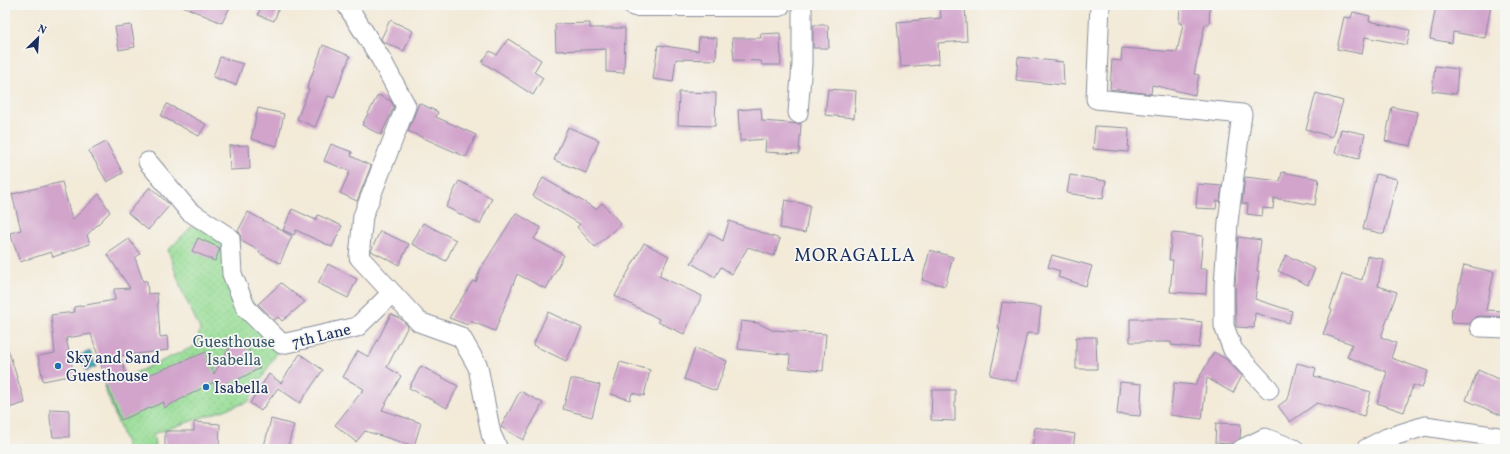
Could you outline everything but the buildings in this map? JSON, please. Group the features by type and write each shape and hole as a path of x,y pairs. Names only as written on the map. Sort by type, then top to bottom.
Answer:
{"street":[{"path":"349,5 348,7 381,59 406,106 362,216 359,257 419,322 460,337 478,367 491,434 498,449"},
{"path":"635,5 779,5"},
{"path":"798,113 802,64 802,5"},
{"path":"1100,5 1096,99 1242,114 1228,222 1224,286 1224,326 1233,350 1269,389"},
{"name":"7th Lane","path":"148,162 188,211 230,238 232,274 246,308 282,344 356,327 392,293"},
{"path":"1480,327 1505,328"},
{"path":"1366,449 1387,438 1425,426 1505,438"},
{"path":"1242,449 1265,438 1294,449"}],"green space":[{"name":"Guesthouse Isabella","path":"199,219 230,238 232,274 282,344 248,402 153,434 156,449 128,449 104,387 197,345 200,329 182,291 168,250"}],"water":[{"path":"90,351 96,367 86,371 80,355"}],"place":[{"name":"Sky and Sand Guesthouse","path":"58,366"},
{"name":"Isabella","path":"206,387"}],"district":[{"name":"MORAGALLA","path":"855,255"}]}
